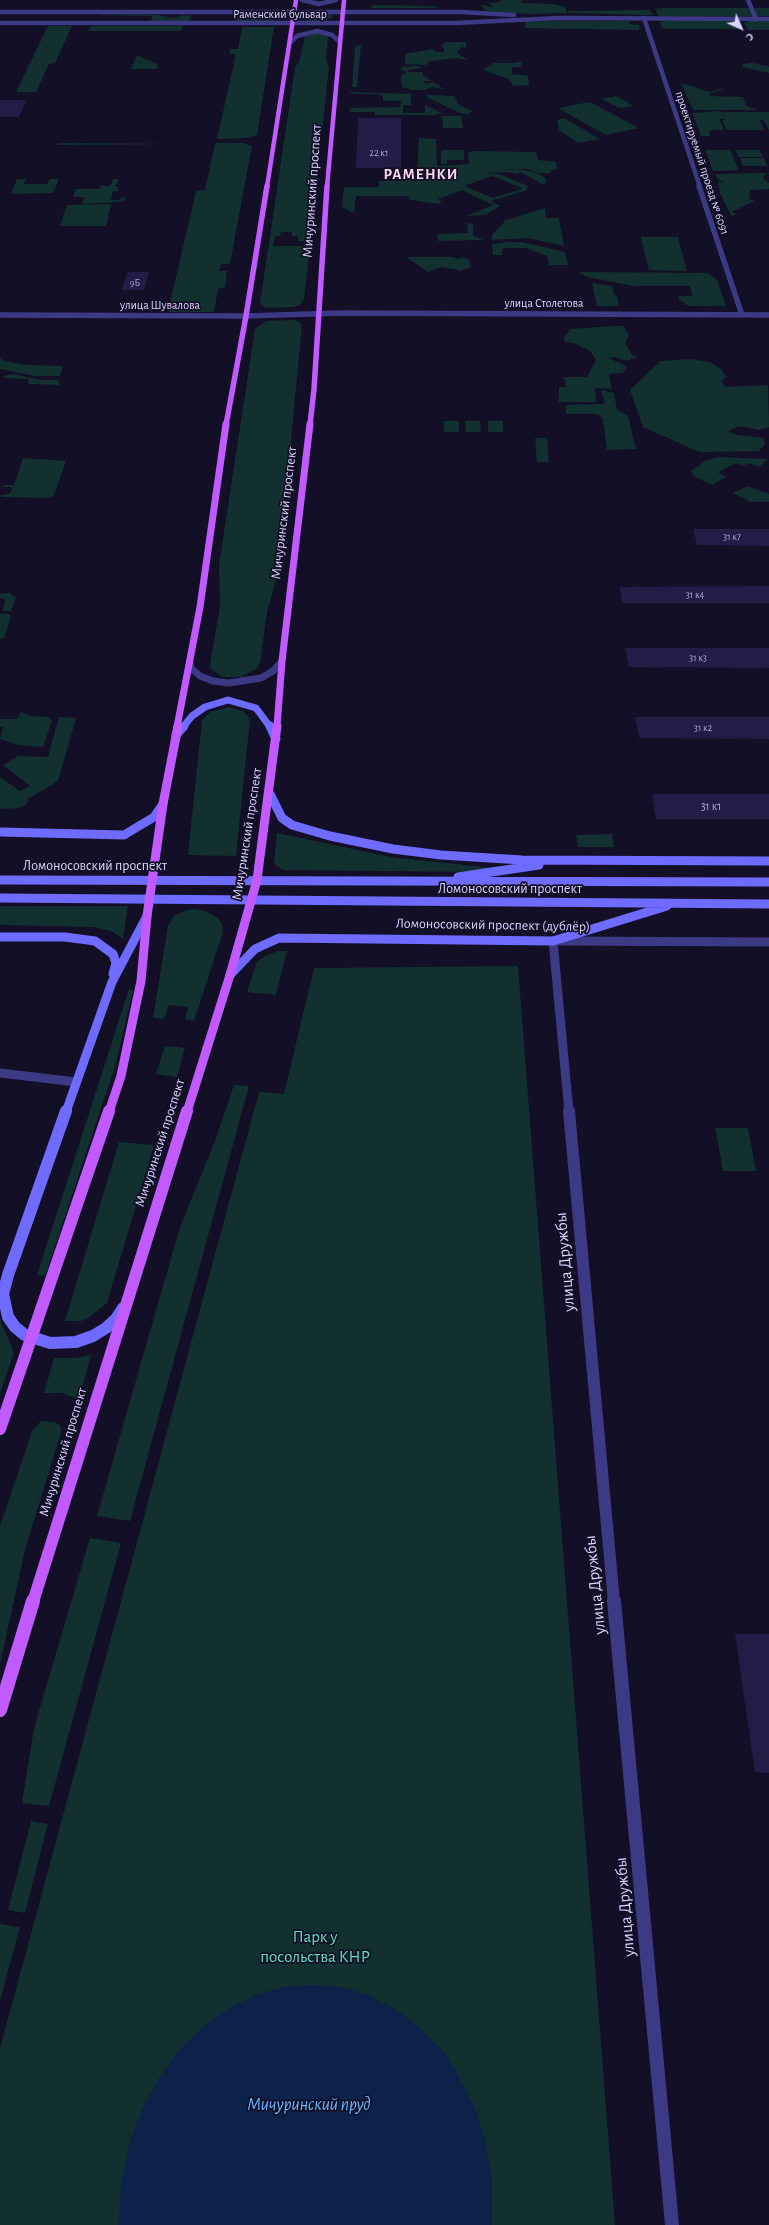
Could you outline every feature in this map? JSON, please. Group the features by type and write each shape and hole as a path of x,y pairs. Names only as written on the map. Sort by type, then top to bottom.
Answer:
{"main road":[{"path":"0,1429 121,1076 141,981 146,916 150,899 152,875 163,804 200,607 226,422 246,316 296,0"},
{"name":"Мичуринский проспект","path":"0,1710 125,1306 230,975 257,880 270,794 282,661 314,389 320,313 326,185 344,0"},
{"path":"176,735 192,716 205,707 219,701 228,700 247,704 256,708 270,724 276,739"},
{"path":"270,794 282,818 292,825 342,839 441,855 492,859 569,861 769,861"},
{"path":"0,832 105,836 124,835 140,827 154,817 163,804"},
{"path":"422,882 569,861"},
{"name":"Ломоносовский проспект","path":"0,880 152,875 189,880 769,882"},
{"path":"0,898 150,899"},
{"name":"Ломоносовский проспект","path":"150,899 459,903 769,904"},
{"path":"553,941 676,903"},
{"path":"125,1306 116,1319 106,1328 79,1341 50,1343 32,1338 15,1327 8,1317 3,1294 8,1274 112,982 146,916"},
{"path":"0,937 66,937 94,941 113,954 116,963 112,982"},
{"name":"Ломоносовский проспект (дублёр)","path":"230,975 255,949 268,942 290,937 553,941"}],"street":[{"path":"302,0 319,4 336,0"},
{"path":"748,0 756,19"},
{"name":"Раменский бульвар","path":"0,12 343,11 495,13 559,18"},
{"path":"215,24 234,19 232,15 220,12"},
{"path":"495,13 504,18 496,21"},
{"name":"Раменский бульвар","path":"0,23 342,24 455,23 559,18 769,19"},
{"name":"проектируемый проезд № 6091","path":"644,18 742,315"},
{"path":"290,43 297,36 317,32 332,34 340,42"},
{"name":"улица Столетова","path":"320,313 769,315"},
{"name":"улица Шувалова","path":"0,315 246,316 320,313"},
{"path":"190,662 191,668 200,676 213,681 229,683 246,682 260,678 273,671 282,661"},
{"name":"Ломоносовский проспект (дублёр)","path":"553,941 769,942"},
{"name":"улица Дружбы","path":"553,941 672,2225"},
{"path":"0,1073 76,1082"}],"green space":[{"path":"502,0 522,0 522,3 553,4 565,7 567,13 529,14 486,11 480,5 494,7 488,3 500,2"},
{"path":"374,5 433,6 439,8 369,8"},
{"path":"769,8 769,16 658,16 655,9"},
{"path":"650,10 653,15 569,13 568,11"},
{"path":"275,13 274,22 234,21 239,17 235,14"},
{"path":"307,14 329,14 333,16 330,19 323,21 308,21 301,17"},
{"path":"101,15 157,15 174,18 183,15 194,16 189,17 192,19 188,21 161,22 150,20 153,17 151,16"},
{"path":"631,21 628,24 640,25 639,30 525,28 525,22"},
{"path":"732,21 737,23 739,29 663,29 659,22"},
{"path":"749,21 769,21 769,30 748,30 744,23"},
{"path":"48,26 72,26 55,63 49,64 36,92 16,92"},
{"path":"91,26 183,26 181,31 88,31"},
{"path":"242,27 274,27 257,135 245,138 217,139 236,54 230,54 230,49 238,49"},
{"path":"317,33 328,36 326,59 329,68 310,242 298,241 298,236 291,236 292,232 281,232 280,236 275,236 273,246 310,246 304,299 300,305 294,307 266,308 260,303 295,68 300,59 305,36"},
{"path":"446,42 466,42 466,48 461,47 457,53 468,60 456,58 431,61 426,65 405,64 405,54 432,49 436,52 445,52 442,45"},
{"path":"361,45 357,87 352,87 355,46"},
{"path":"137,55 158,65 157,69 131,69"},
{"path":"522,61 521,67 512,67 512,74 528,76 529,85 514,86 508,79 483,70 494,63 514,63"},
{"path":"753,63 769,67 769,73 742,67 743,64"},
{"path":"418,66 422,68 408,70 408,72 423,72 423,75 431,81 424,81 425,84 433,82 444,89 431,87 425,90 413,90 402,87 401,75 406,74 405,71 401,70 402,67"},
{"path":"681,83 710,92 719,89 724,90 710,93 710,96 743,97 746,106 758,110 693,110"},
{"path":"351,92 411,94 411,105 403,105 403,113 425,113 425,105 444,114 375,115 375,112 350,112 350,108 400,107 401,101 383,101 383,96 377,94 351,94"},
{"path":"427,95 454,96 459,105 473,111 468,114 460,113 428,98"},
{"path":"616,96 634,106 620,108 602,99"},
{"path":"590,102 639,128 606,135 558,108"},
{"path":"721,111 724,119 719,119 724,130 713,130 709,132 710,136 701,136 692,113"},
{"path":"722,112 769,112 769,130 763,120 759,119 764,130 727,130 722,120 725,120"},
{"path":"442,116 461,116 463,128 443,128"},
{"path":"564,118 600,139 578,143 559,130 557,120"},
{"path":"419,138 436,139 437,166 469,164 468,153 472,151 536,152 538,160 556,162 557,169 551,170 551,173 540,173 527,169 502,169 526,170 540,174 545,178 546,183 542,184 520,172 517,174 508,172 485,173 499,174 528,186 527,190 491,201 500,206 485,215 467,216 493,205 462,190 438,199 442,203 439,204 407,199 410,198 408,196 356,196 354,213 342,207 344,187 379,187 379,181 401,181 401,173 417,173","holes":["492,176 522,188 493,198 464,186"]},
{"path":"58,143 194,144 57,145"},
{"path":"215,143 242,143 252,146 230,264 221,264 219,271 227,271 225,287 218,289 214,312 168,312 196,191 205,190"},
{"path":"441,150 464,150 464,160 447,160 447,164 441,164"},
{"path":"705,150 730,150 739,170 713,171"},
{"path":"736,150 760,150 763,157 739,157"},
{"path":"740,158 764,158 767,166 743,166"},
{"path":"766,173 763,178 769,183 769,189 750,190 749,199 755,201 731,212 737,214 732,217 720,193 718,181 724,183 717,178 716,174"},
{"path":"17,179 26,179 24,184 47,184 50,179 59,179 53,193 11,194"},
{"path":"113,179 119,179 115,186 118,187 118,191 113,191 111,200 120,200 122,197 126,198 125,200 120,202 82,204 84,197 73,197 76,189 100,189 101,186 110,186"},
{"path":"111,204 106,226 60,226 67,205"},
{"path":"545,208 546,218 559,218 564,246 527,238 492,240 492,235 506,220"},
{"path":"467,223 473,224 473,235 483,240 438,241 437,234 468,233"},
{"path":"641,237 678,237 687,271 649,270"},
{"path":"522,242 565,252 568,265 549,265 547,256 526,248 505,248 502,250 502,255 493,255 492,244"},
{"path":"406,257 452,257 459,259 464,257 469,260 471,267 459,272 459,270 440,267 428,272"},
{"path":"579,272 708,273 717,280 726,306 689,306 680,300 678,296 692,296 690,286 633,286 587,277"},
{"path":"592,283 612,286 614,295 617,295 619,306 597,306"},
{"path":"295,320 302,326 278,573 267,612 260,663 256,669 241,677 223,677 212,670 210,665 220,606 219,565 255,329 266,321"},
{"path":"624,326 629,335 625,343 632,355 638,357 626,361 615,357 609,358 627,367 623,373 609,374 612,389 595,388 596,402 559,402 559,387 566,387 564,377 587,377 596,360 590,351 574,343 565,342 564,337 571,329"},
{"path":"0,358 4,361 27,365 63,366 60,376 35,376 0,369"},
{"path":"691,359 710,362 721,369 727,377 721,381 726,387 768,385 769,427 759,430 740,426 728,431 737,435 764,438 765,444 759,451 699,452 643,427 630,390 660,361"},
{"path":"13,374 41,380 58,380 60,385 28,384 29,379 5,378 4,376"},
{"path":"601,390 614,393 617,410 628,416 636,449 607,450 603,419 598,414 566,414 566,405 605,404"},
{"path":"444,421 459,421 459,432 444,432"},
{"path":"465,421 480,421 481,432 466,432"},
{"path":"488,421 503,421 503,432 488,432"},
{"path":"535,438 547,438 549,462 537,462"},
{"path":"717,457 768,459 759,467 749,463 743,466 736,463 718,472 726,477 712,485 695,477 691,471 705,461"},
{"path":"23,458 66,461 54,495 50,498 2,497 0,495 10,494 12,487 3,487 3,485 14,485"},
{"path":"747,486 769,494 769,502 751,502 733,493"},
{"path":"10,593 16,598 11,611 2,611 6,600 0,598 0,594"},
{"path":"0,614 10,614 11,617 4,638 0,639"},
{"path":"229,707 243,711 250,719 236,856 188,855 202,720 210,712"},
{"path":"21,712 31,716 47,717 52,721 43,747 18,745 0,739 3,727 0,727 0,719 17,719"},
{"path":"59,717 76,718 58,781 28,799 27,804 19,808 0,809 0,777 20,791 30,786 3,765 18,756 48,757"},
{"path":"277,833 391,857 492,868 484,872 283,870 274,864"},
{"path":"612,834 614,847 578,847 576,835"},
{"path":"0,906 128,906 123,939 111,931 94,927 0,925"},
{"path":"194,909 205,911 218,918 222,924 223,932 194,1021 185,1019 188,1007 169,1005 164,1019 153,1018 168,926 174,916 186,910"},
{"path":"278,951 287,951 276,995 247,992 257,962"},
{"name":"Парк у посольства КНР","path":"518,966 615,2225 0,2225 0,2048 259,1092 284,1094 314,968"},
{"path":"129,989 133,990 116,1064 45,1276 37,1275"},
{"path":"165,1046 185,1048 177,1077 156,1074"},
{"path":"234,1085 249,1086 130,1521 97,1516 180,1227 215,1141"},
{"path":"715,1128 748,1128 756,1171 723,1171"},
{"path":"119,1142 154,1145 107,1303 88,1318 81,1321 65,1321"},
{"path":"0,1320 14,1352 0,1394"},
{"path":"91,1355 79,1400 62,1393 44,1393 54,1358 75,1358"},
{"path":"41,1421 55,1422 61,1427 61,1433 26,1546 0,1664 0,1526 32,1431"},
{"path":"90,1538 121,1543 49,1806 22,1803 34,1728"},
{"path":"31,1821 48,1824 25,1913 8,1910"},
{"path":"0,1924 20,1927 0,2001"}],"water":[{"name":"Мичуринский пруд","path":"313,1985 341,1987 369,1995 395,2009 420,2028 442,2050 460,2078 475,2109 486,2143 492,2180 492,2225 118,2225 122,2178 130,2141 143,2107 160,2076 180,2049 204,2026 229,2008 256,1995 284,1987"}],"building":[{"path":"0,100 26,100 19,117 0,117"},
{"path":"358,118 401,118 401,168 356,168"},
{"path":"128,272 149,272 144,290 121,290"},
{"path":"693,529 769,529 769,546 697,545"},
{"path":"769,586 769,603 622,603 620,587"},
{"path":"625,648 769,648 769,668 629,667"},
{"path":"635,717 769,717 769,739 639,738"},
{"path":"652,794 769,794 769,819 656,819"},
{"path":"735,1634 769,1634 769,1773 755,1772"}],"district":[{"name":"РАМЕНКИ","path":"421,174"}]}
